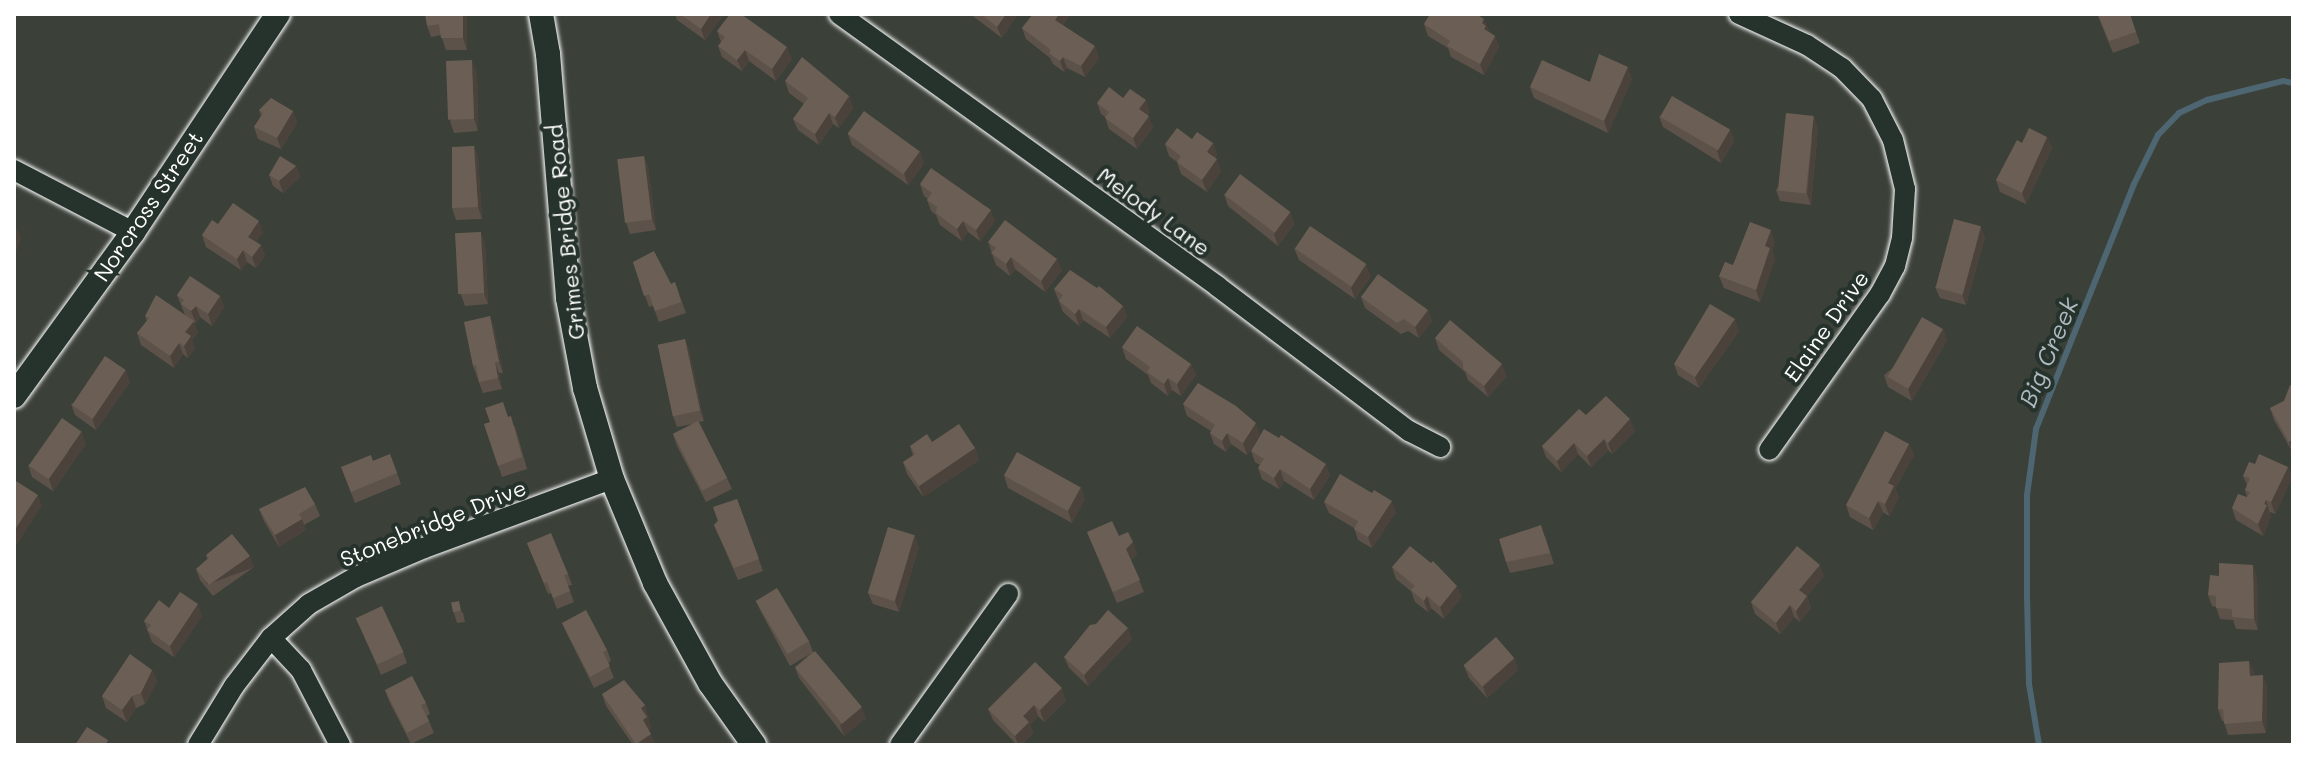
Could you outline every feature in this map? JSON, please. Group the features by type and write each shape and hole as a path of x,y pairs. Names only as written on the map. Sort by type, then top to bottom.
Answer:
{"street":[{"name":"Norcross Street","path":"14,396 133,232 278,14"},
{"name":"Grimes Bridge Road","path":"541,14 548,54 568,298 585,388 612,479 655,583 710,683 754,745"},
{"name":"Melody Lane","path":"839,14 1204,277 1409,431 1440,447"},
{"name":"Elaine Drive","path":"1739,14 1807,45 1842,68 1872,99 1893,140 1905,189 1902,238 1895,266 1880,294 1769,450"},
{"path":"14,170 133,232"},
{"name":"Stonebridge Drive","path":"198,745 234,686 271,638 309,604 356,577 612,479"},
{"path":"900,745 1008,594"},
{"path":"271,638 301,670 340,745"}],"building":[{"path":"425,14 463,14 463,38 441,38 439,24 427,26"},
{"path":"680,14 711,14 701,29"},
{"path":"730,14 741,14 787,47 772,69 745,50 737,60 718,46 725,37 717,31"},
{"path":"981,14 1006,14 997,27"},
{"path":"1033,14 1059,14 1055,20 1095,46 1081,66 1063,57 1060,61 1049,53 1051,50 1022,28"},
{"path":"1430,14 1476,14 1484,19 1484,29 1495,36 1480,64 1447,46 1450,41 1424,24"},
{"path":"2098,14 2130,14 2136,32 2109,41"},
{"path":"1599,54 1628,67 1604,121 1530,87 1542,60 1590,82"},
{"path":"802,57 849,96 835,117 829,113 815,134 793,119 808,98 785,81"},
{"path":"472,60 474,119 448,120 446,61"},
{"path":"1109,87 1123,98 1130,89 1146,100 1139,109 1149,116 1133,138 1105,118 1109,112 1097,103"},
{"path":"1672,96 1730,130 1718,150 1660,117"},
{"path":"271,98 293,111 277,138 254,127 263,113 259,110"},
{"path":"864,111 920,152 903,174 848,134"},
{"path":"1786,113 1814,116 1806,193 1778,191"},
{"path":"1177,128 1192,139 1197,132 1213,143 1207,152 1217,159 1202,180 1177,162 1181,156 1165,144"},
{"path":"2029,128 2047,137 2022,193 1996,180 2017,140 2022,143"},
{"path":"474,146 478,207 452,208 452,147"},
{"path":"280,156 296,166 279,181 269,175"},
{"path":"644,156 652,220 625,223 617,159"},
{"path":"931,168 991,210 976,230 963,221 957,229 936,213 937,207 927,200 932,193 920,184"},
{"path":"1240,174 1290,212 1275,233 1224,195"},
{"path":"233,203 259,221 248,237 261,245 252,257 243,250 237,259 202,235 212,220 218,224"},
{"path":"1954,219 1981,226 1963,295 1936,288"},
{"path":"1005,220 1057,259 1041,281 1011,257 1006,264 991,253 996,248 988,242"},
{"path":"1750,222 1771,230 1765,246 1770,248 1756,290 1719,276 1725,262 1733,265"},
{"path":"1310,226 1366,264 1351,286 1295,248"},
{"path":"481,232 484,293 458,294 455,233"},
{"path":"654,251 671,284 675,282 681,302 655,311 649,294 644,296 633,262"},
{"path":"1070,270 1097,288 1099,286 1123,306 1106,327 1079,309 1075,314 1059,301 1063,295 1054,289"},
{"path":"1378,274 1428,310 1415,327 1404,319 1397,323 1361,297"},
{"path":"190,276 220,296 208,314 196,306 191,311 181,304 184,300 177,295"},
{"path":"156,295 194,321 185,332 191,336 184,346 179,343 170,356 137,333 149,318 145,316"},
{"path":"1710,304 1735,319 1695,377 1674,364"},
{"path":"490,316 499,362 495,362 498,378 479,382 464,322"},
{"path":"1922,317 1943,329 1908,389 1888,377"},
{"path":"1450,320 1502,364 1484,386 1463,369 1463,362 1435,338"},
{"path":"1137,326 1191,364 1177,384 1168,378 1164,384 1147,372 1150,367 1122,347"},
{"path":"685,339 700,410 673,416 658,345"},
{"path":"105,356 126,370 93,419 72,405"},
{"path":"1198,383 1236,406 1256,423 1243,443 1227,433 1222,441 1210,433 1215,425 1183,404"},
{"path":"2290,385 2293,386 2293,439 2289,442 2270,408 2284,401"},
{"path":"1606,396 1630,419 1608,443 1604,439 1587,456 1574,443 1557,461 1542,446 1579,409 1586,415"},
{"path":"503,402 508,417 511,416 522,457 498,466 484,424 490,422 485,408"},
{"path":"62,418 82,432 48,479 29,466"},
{"path":"698,421 727,478 702,491 673,434"},
{"path":"959,424 975,448 919,486 903,462 915,454 910,446 927,434 932,442"},
{"path":"1264,429 1279,438 1281,435 1326,464 1310,489 1280,469 1274,478 1258,468 1264,459 1251,451"},
{"path":"1885,431 1909,444 1888,483 1894,486 1885,504 1878,501 1869,518 1846,505"},
{"path":"1017,452 1081,487 1068,511 1004,476"},
{"path":"390,454 397,473 351,492 341,467 371,455 373,461"},
{"path":"2259,454 2288,467 2271,502 2266,500 2264,504 2267,505 2258,524 2232,508 2238,494 2247,497 2250,492 2245,490 2250,478 2243,476 2249,462 2255,464"},
{"path":"1340,474 1392,501 1368,537 1354,529 1358,521 1324,502"},
{"path":"16,481 38,495 14,531 14,484"},
{"path":"305,487 315,504 299,514 302,519 275,535 259,509"},
{"path":"737,499 759,559 734,568 714,525 718,521 713,507"},
{"path":"1112,521 1119,536 1128,532 1133,542 1126,549 1140,580 1113,592 1087,532"},
{"path":"1541,525 1550,553 1506,562 1499,539"},
{"path":"888,527 915,535 895,601 868,593"},
{"path":"551,533 568,574 564,575 570,591 553,598 527,543"},
{"path":"232,534 250,556 209,585 196,569 209,558 206,555"},
{"path":"1410,546 1431,563 1433,561 1457,586 1440,607 1427,596 1424,601 1411,590 1415,586 1392,567"},
{"path":"1797,546 1820,565 1799,590 1807,596 1796,611 1790,605 1776,623 1751,602"},
{"path":"2219,563 2253,565 2254,619 2232,617 2232,609 2216,608 2216,596 2208,595 2210,575 2219,576"},
{"path":"777,588 809,641 788,654 756,601"},
{"path":"180,592 198,604 170,646 147,630 151,625 144,621 159,600 169,608"},
{"path":"459,601 461,611 453,612 451,603"},
{"path":"382,606 404,652 377,664 356,618"},
{"path":"586,610 607,650 603,652 610,666 590,677 562,623"},
{"path":"1108,610 1128,628 1084,675 1064,657 1090,625 1096,624"},
{"path":"1496,637 1514,658 1482,686 1464,665"},
{"path":"815,651 862,707 842,724 795,668"},
{"path":"130,654 152,670 141,693 132,696 122,710 102,696"},
{"path":"2249,661 2250,676 2263,675 2262,721 2224,724 2223,709 2218,709 2219,663"},
{"path":"1035,662 1062,688 1040,710 1034,705 1023,716 1029,722 1015,736 988,709"},
{"path":"412,676 426,703 421,705 429,721 407,733 385,690"},
{"path":"624,680 645,705 641,708 647,717 643,720 651,734 636,744 602,694"},
{"path":"87,727 108,740 106,745 75,745"}],"waterway":[{"name":"Big Creek","path":"2039,745 2029,684 2027,598 2027,495 2036,429 2134,184 2158,135 2179,113 2207,100 2283,81 2293,83"}]}
